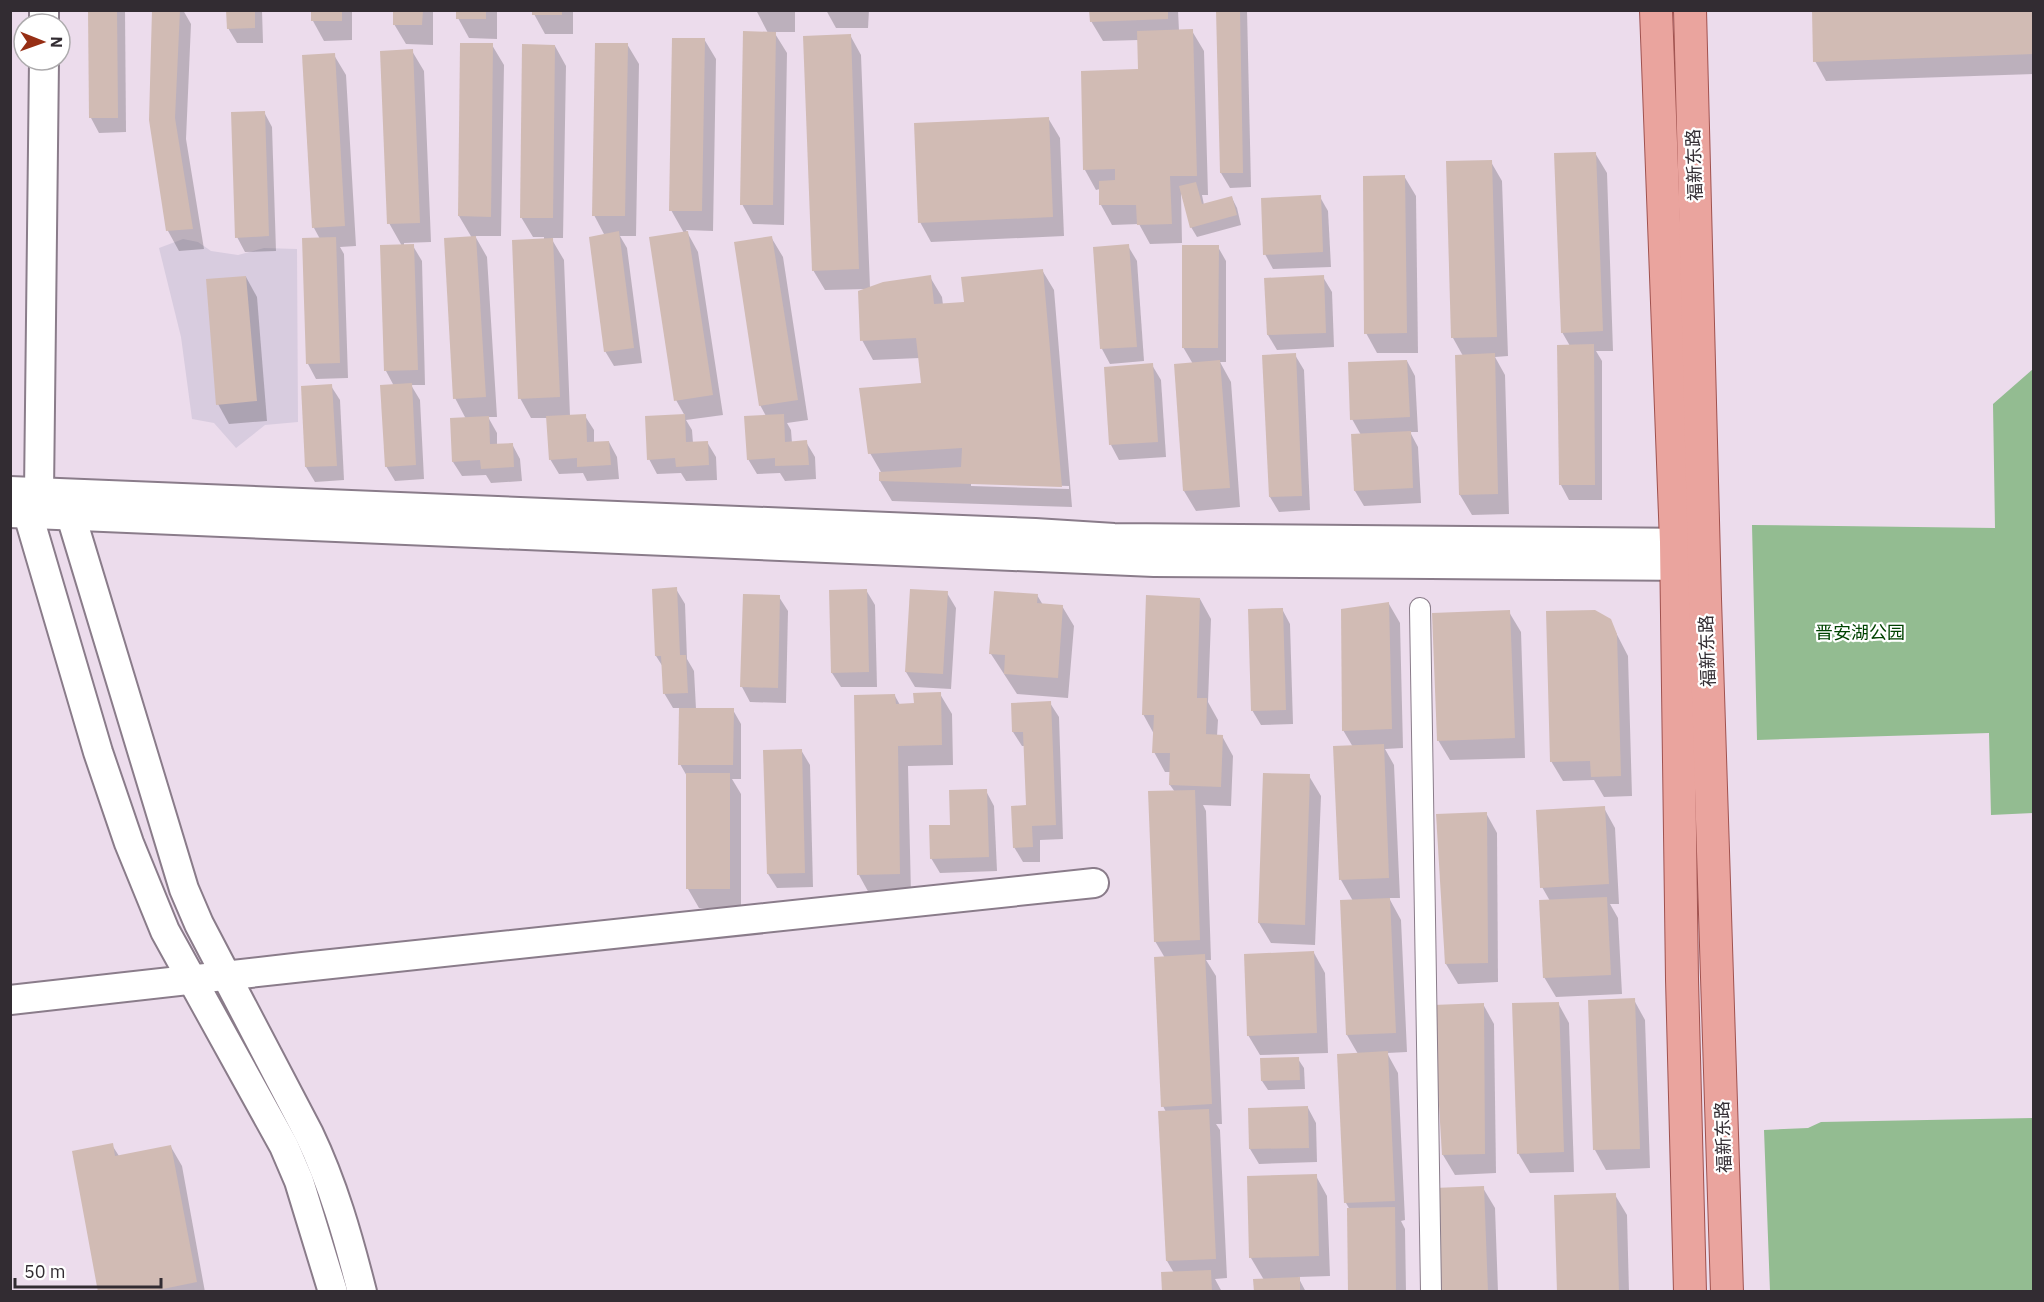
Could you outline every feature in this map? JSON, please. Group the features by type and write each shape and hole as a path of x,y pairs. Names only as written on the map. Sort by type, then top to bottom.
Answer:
{"main road":[{"name":"福新东路","path":"1656,10 1690,554 1727,1292"},
{"name":"福新东路","path":"1690,10 1690,554 1682,979 1690,1292"},
{"path":"44,72 26,507 98,752 125,833 165,931 284,1146 299,1180 333,1292"},
{"path":"10,491 26,507 71,516 1135,561 1690,554"},
{"path":"26,507 1035,533 1114,538 1690,554"},
{"path":"71,516 184,889 199,924 323,1164 344,1224 362,1292"},
{"path":"10,1000 1094,883"}],"street":[{"path":"1420,608 1431,1292"}],"shaded area":[{"path":"183,239 198,242 211,251 238,255 264,248 297,249 298,422 265,425 236,448 214,423 192,419 181,337 159,248"}],"green space":[{"name":"晋安湖公园","path":"2033,369 2033,813 1991,815 1989,733 1757,740 1752,525 1995,528 1993,404"},
{"path":"2033,1118 2033,1291 1770,1291 1764,1130 1808,1128 1821,1122"}],"building":[{"path":"88,10 117,10 118,118 89,118"},
{"path":"152,10 180,10 175,118 193,229 166,231 149,120"},
{"path":"226,10 255,10 255,28 227,29"},
{"path":"311,10 342,10 342,21 311,21"},
{"path":"393,10 423,10 422,25 393,25"},
{"path":"456,10 486,10 486,19 456,19"},
{"path":"532,10 562,10 562,15 532,15"},
{"path":"1089,10 1168,10 1168,19 1090,22"},
{"path":"1216,10 1240,10 1243,173 1220,173"},
{"path":"1812,10 2034,10 2034,54 1813,62"},
{"path":"1193,29 1197,176 1170,176 1172,224 1137,225 1136,205 1099,205 1099,181 1115,180 1115,169 1083,170 1081,71 1138,69 1137,31"},
{"path":"743,31 776,32 773,205 740,205"},
{"path":"851,34 859,269 812,271 803,36"},
{"path":"672,38 705,38 702,211 669,211"},
{"path":"460,43 493,43 491,217 458,216"},
{"path":"595,43 628,43 625,216 592,216"},
{"path":"522,44 555,45 553,218 520,218"},
{"path":"413,49 420,223 387,224 380,51"},
{"path":"335,53 345,226 312,228 302,55"},
{"path":"265,111 269,236 235,238 231,112"},
{"path":"1049,117 1053,217 918,223 914,123"},
{"path":"1596,152 1603,331 1561,333 1554,153"},
{"path":"1492,160 1497,337 1451,338 1446,161"},
{"path":"1405,175 1407,333 1364,334 1363,176"},
{"path":"1196,182 1202,204 1232,196 1237,215 1190,228 1179,186"},
{"path":"1321,195 1323,252 1263,255 1261,198"},
{"path":"619,231 634,348 604,352 589,237"},
{"path":"688,231 713,395 674,401 649,237"},
{"path":"476,236 486,397 453,399 444,238"},
{"path":"772,236 798,400 759,406 734,242"},
{"path":"336,237 340,363 306,364 302,238"},
{"path":"553,238 560,397 518,399 512,240"},
{"path":"414,244 418,370 384,371 380,245"},
{"path":"1129,244 1137,347 1100,349 1093,247"},
{"path":"1182,245 1219,245 1218,348 1182,348"},
{"path":"1043,269 1062,487 879,481 879,472 961,467 962,448 868,454 859,388 921,383 916,338 860,341 858,291 883,282 931,275 934,304 964,302 961,277"},
{"path":"1324,275 1326,333 1267,335 1264,278"},
{"path":"246,276 257,401 216,405 206,279"},
{"path":"1594,344 1595,485 1559,485 1557,345"},
{"path":"1296,353 1302,496 1269,497 1262,355"},
{"path":"1495,353 1498,494 1459,495 1455,355"},
{"path":"1220,360 1230,488 1183,491 1174,364"},
{"path":"1407,360 1410,417 1350,420 1348,362"},
{"path":"1153,363 1158,442 1109,445 1104,367"},
{"path":"412,383 416,465 385,467 380,385"},
{"path":"332,384 337,466 305,467 301,386"},
{"path":"586,414 587,442 609,441 611,465 577,467 577,458 549,460 546,416"},
{"path":"685,414 686,442 708,441 709,465 676,467 675,458 647,460 645,416"},
{"path":"784,414 785,442 807,440 809,465 775,466 775,458 747,460 744,416"},
{"path":"489,416 490,444 513,443 514,467 481,469 480,460 452,462 450,418"},
{"path":"1411,431 1413,488 1354,491 1351,434"},
{"path":"677,587 680,655 686,655 688,693 663,694 661,656 655,656 652,589"},
{"path":"867,589 869,672 831,673 829,590"},
{"path":"910,589 948,591 943,674 905,672"},
{"path":"994,591 1038,594 1037,603 1063,605 1058,678 1004,674 1005,655 989,654"},
{"path":"743,594 780,595 778,688 740,687"},
{"path":"1146,595 1200,598 1197,698 1207,698 1206,734 1223,735 1221,787 1169,785 1170,753 1152,753 1154,715 1142,715"},
{"path":"1389,602 1392,729 1342,731 1341,609"},
{"path":"1283,608 1286,710 1251,711 1248,609"},
{"path":"1510,610 1515,738 1437,741 1432,613"},
{"path":"1595,610 1611,619 1617,634 1621,776 1591,777 1590,761 1550,762 1546,611"},
{"path":"941,692 942,745 898,746 900,874 857,875 854,695 895,694 896,704 914,703 913,693"},
{"path":"1051,701 1056,825 1032,826 1033,847 1013,848 1011,806 1026,805 1023,732 1012,732 1011,703"},
{"path":"679,708 734,708 733,765 678,765"},
{"path":"1384,744 1389,878 1339,880 1333,746"},
{"path":"802,749 805,873 767,874 763,750"},
{"path":"686,773 730,773 730,889 686,889"},
{"path":"1263,773 1310,774 1305,925 1258,923"},
{"path":"987,789 989,857 930,859 929,825 950,825 949,790"},
{"path":"1195,790 1200,940 1154,942 1148,791"},
{"path":"1605,806 1609,884 1540,888 1536,810"},
{"path":"1487,812 1488,963 1445,964 1436,814"},
{"path":"1607,897 1611,975 1543,978 1539,900"},
{"path":"1390,898 1396,1033 1346,1035 1340,900"},
{"path":"1314,951 1317,1033 1247,1036 1244,954"},
{"path":"1205,954 1212,1104 1161,1107 1154,957"},
{"path":"1635,998 1640,1149 1593,1150 1588,1000"},
{"path":"1559,1002 1564,1152 1517,1154 1512,1003"},
{"path":"1484,1003 1485,1154 1442,1155 1433,1005"},
{"path":"1388,1051 1395,1201 1344,1203 1337,1054"},
{"path":"1299,1057 1300,1080 1261,1081 1260,1058"},
{"path":"1308,1106 1309,1148 1249,1149 1248,1108"},
{"path":"1209,1109 1216,1259 1166,1261 1158,1111"},
{"path":"113,1143 115,1156 171,1145 197,1282 148,1292 98,1292 72,1151"},
{"path":"1317,1174 1319,1256 1249,1258 1247,1176"},
{"path":"1484,1186 1488,1292 1438,1292 1434,1188"},
{"path":"1616,1193 1619,1292 1557,1292 1554,1195"},
{"path":"1395,1207 1396,1292 1348,1292 1347,1208"},
{"path":"1211,1270 1212,1292 1162,1292 1161,1272"},
{"path":"1300,1277 1300,1292 1254,1292 1253,1279"}]}
